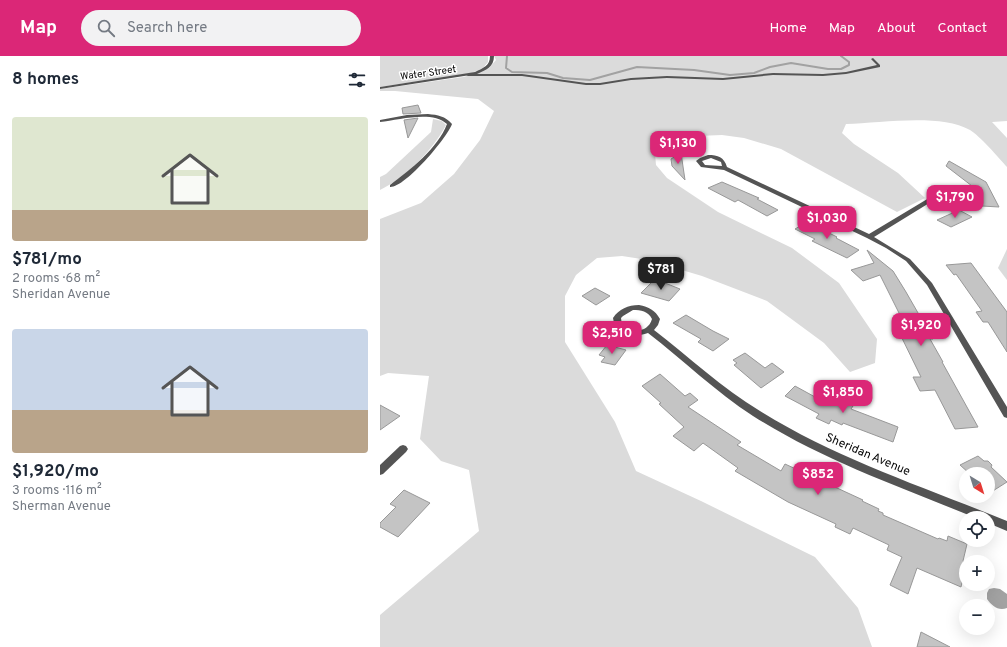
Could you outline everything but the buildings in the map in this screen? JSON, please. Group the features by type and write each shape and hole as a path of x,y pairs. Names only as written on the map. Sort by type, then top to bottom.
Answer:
{"street":[{"name":"Water Street","path":"380,88 476,73 489,66 492,61 492,56"},
{"path":"380,121 426,116 441,118 448,121 450,124 444,136 405,177 392,186"},
{"path":"725,168 869,237 908,260 930,284 1007,415"},
{"path":"869,237 937,196 935,190"},
{"path":"631,308 647,309 655,315 656,319 653,327 649,330 639,333 626,332 618,326 617,318 620,314 631,308"},
{"name":"Sheridan Avenue","path":"649,330 735,398 773,424 823,450 971,511"},
{"path":"380,471 403,449"},
{"name":"Sheridan Avenue","path":"995,521 1007,526"}],"lane":[{"path":"468,75 522,75 586,84 600,84 631,79 667,77 723,79 773,74 846,74 879,66 873,59"}],"shaded area":[{"path":"380,56 488,56 488,62 483,68 472,73 380,87"},
{"path":"494,56 1007,56 1007,121 992,122 1007,138 1007,167 974,133 957,125 927,120 846,124 842,133 854,144 898,173 925,198 897,212 781,149 744,138 722,135 697,136 674,141 655,154 656,165 667,178 718,212 792,248 839,283 877,339 875,363 850,372 824,343 767,301 702,276 648,260 622,256 597,258 576,275 565,296 565,342 615,422 636,471 815,557 858,608 872,647 380,647 380,615 479,531 469,470 441,461 420,439 429,376 388,373 380,376 380,219 421,203 454,174 480,140 494,111 478,99 395,91 380,91 380,89 463,77 479,73 489,68 496,60"},
{"path":"433,119 442,121 446,125 434,144 408,171 380,190 380,177 386,174 431,132"},
{"path":"1007,249 1007,280 998,268"},
{"path":"995,588 1000,589 1007,594 1007,608 1001,609 995,606 995,599 987,599 988,591 995,591"}],"waterway":[{"path":"507,56 506,68 512,72 547,73 563,78 590,80 637,67 694,70 730,75 754,73 770,67 791,63 828,69 841,69 849,65 849,62 841,56"}]}
